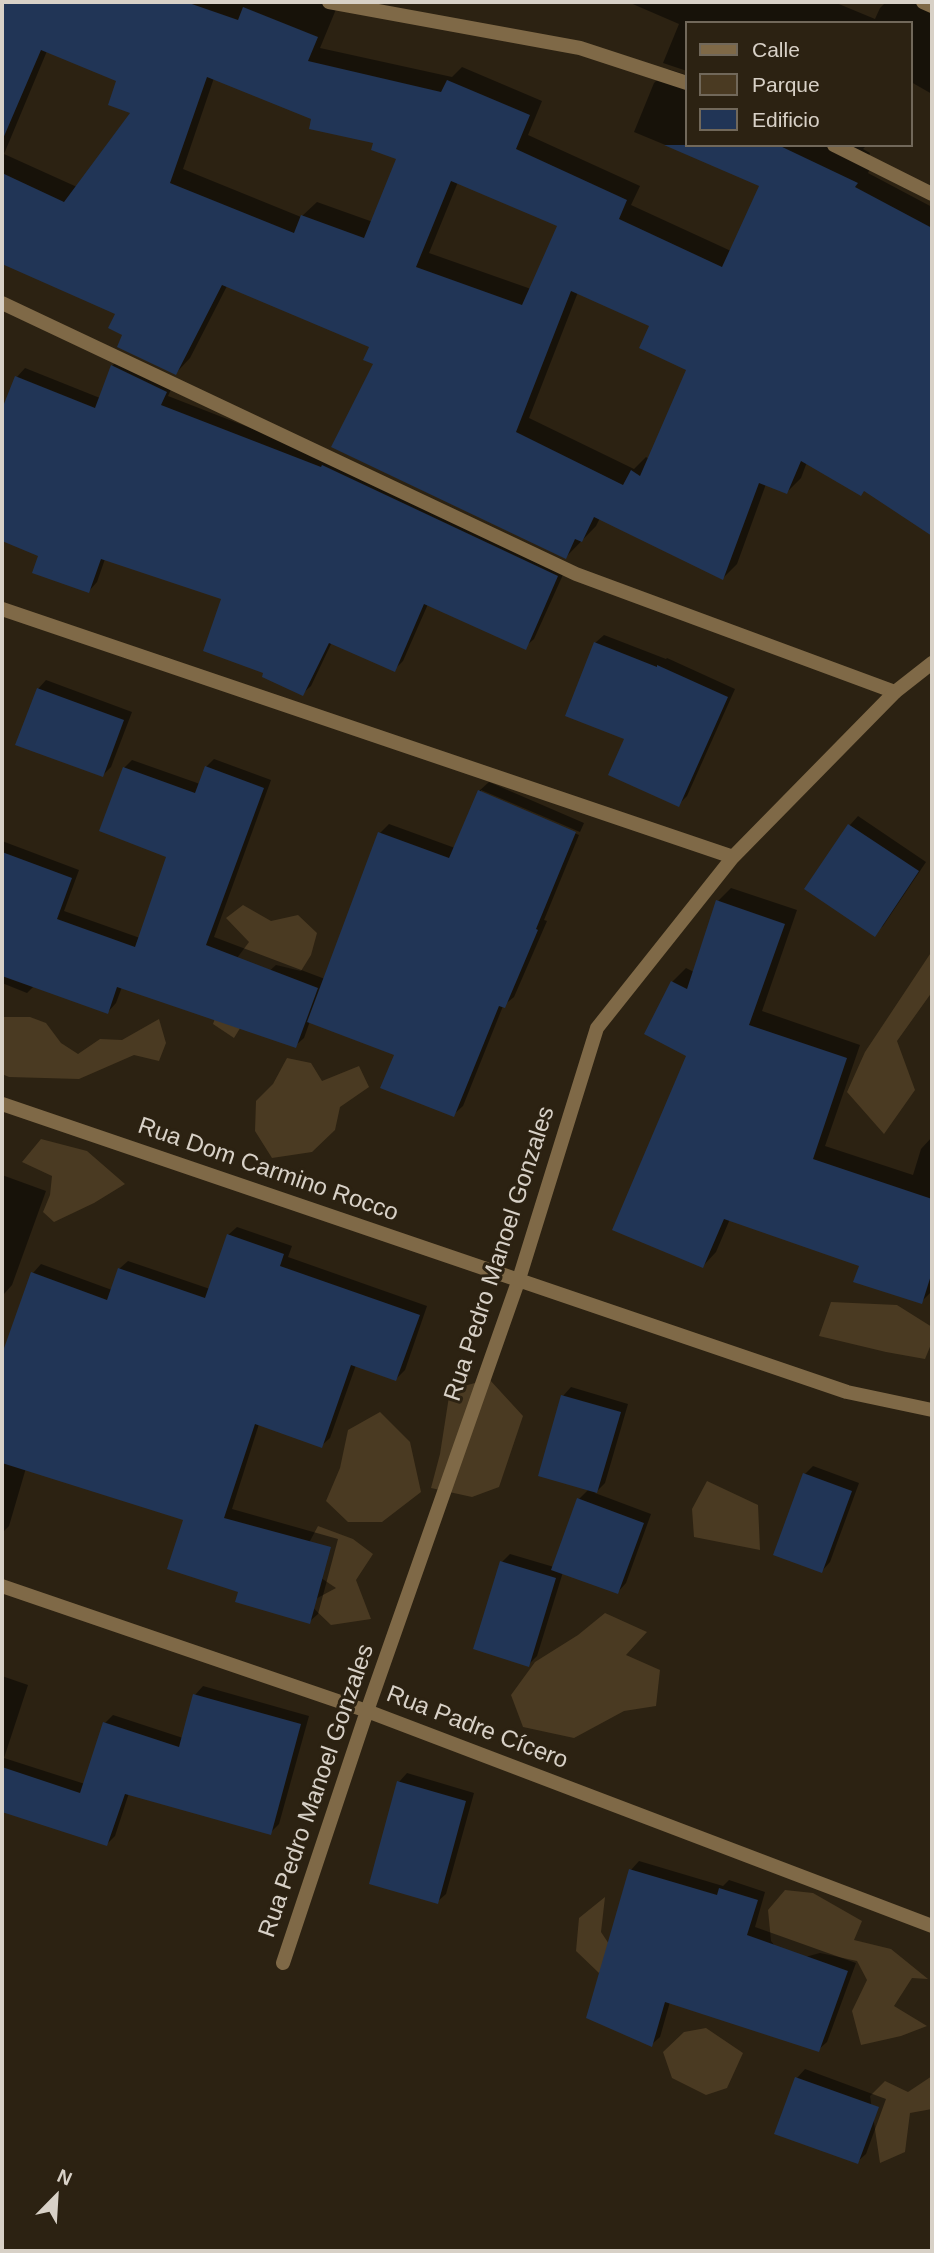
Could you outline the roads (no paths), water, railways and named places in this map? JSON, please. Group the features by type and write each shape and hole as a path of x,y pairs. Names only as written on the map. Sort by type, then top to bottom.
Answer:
{"street":[{"path":"329,2 580,48 685,82"},
{"path":"923,2 932,6"},
{"path":"838,147 932,194"},
{"path":"2,303 576,574 895,692"},
{"path":"2,609 733,857"},
{"name":"Rua Pedro Manoel Gonzales","path":"283,1964 367,1711 519,1279 597,1028 733,857 895,692 932,663"},
{"name":"Rua Dom Carmino Rocco","path":"2,1104 847,1392 932,1410"},
{"name":"Rua Padre Cícero","path":"2,1586 367,1711 932,1926"}]}
